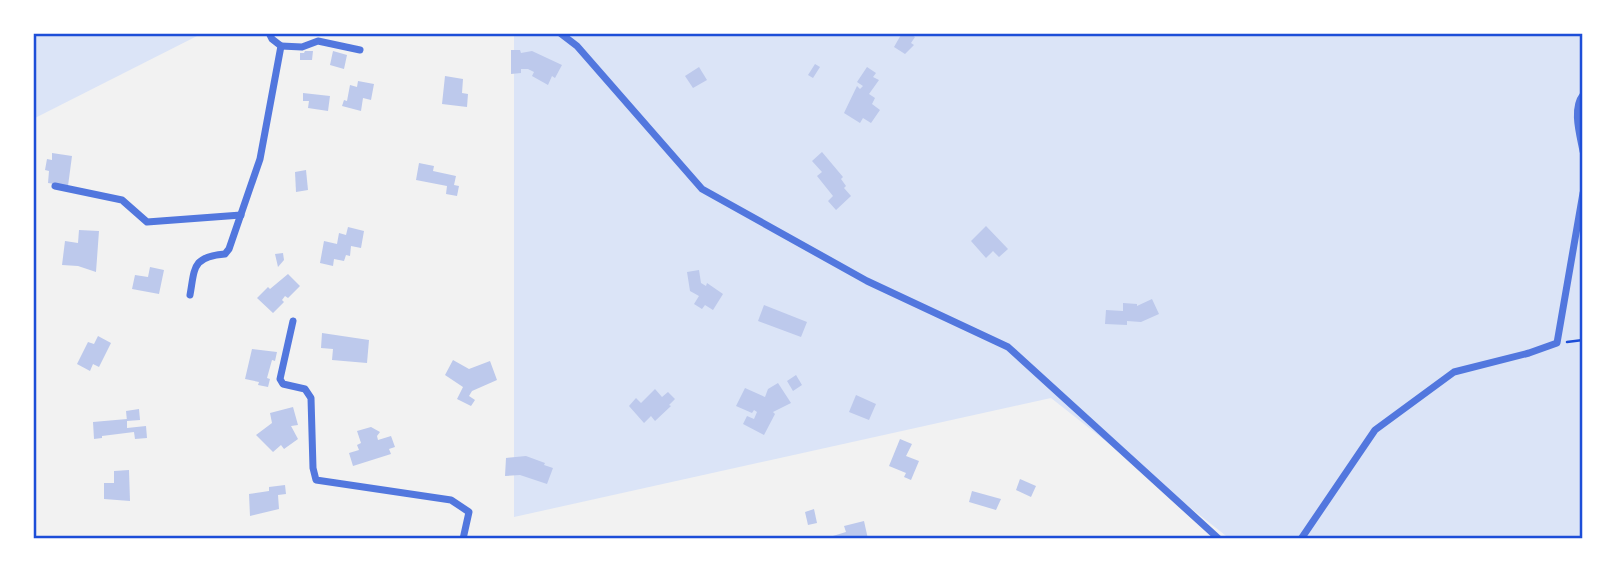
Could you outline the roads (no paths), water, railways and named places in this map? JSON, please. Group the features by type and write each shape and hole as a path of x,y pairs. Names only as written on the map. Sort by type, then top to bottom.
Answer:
{"street":[{"path":"269,33 281,46 302,47 318,41 360,50"},
{"path":"561,33 577,46 702,189 867,281 1008,347 1219,539"},
{"path":"190,295 195,265 202,259 225,254 241,215 260,159 281,46"},
{"path":"1583,95 1578,100 1583,151"},
{"path":"55,186 122,200 147,222 241,215"},
{"path":"1301,539 1375,430 1454,372 1557,343 1583,192"},
{"path":"293,320 280,379 283,384 306,389 311,398 313,468 316,480 451,500 469,512 463,539"}]}
